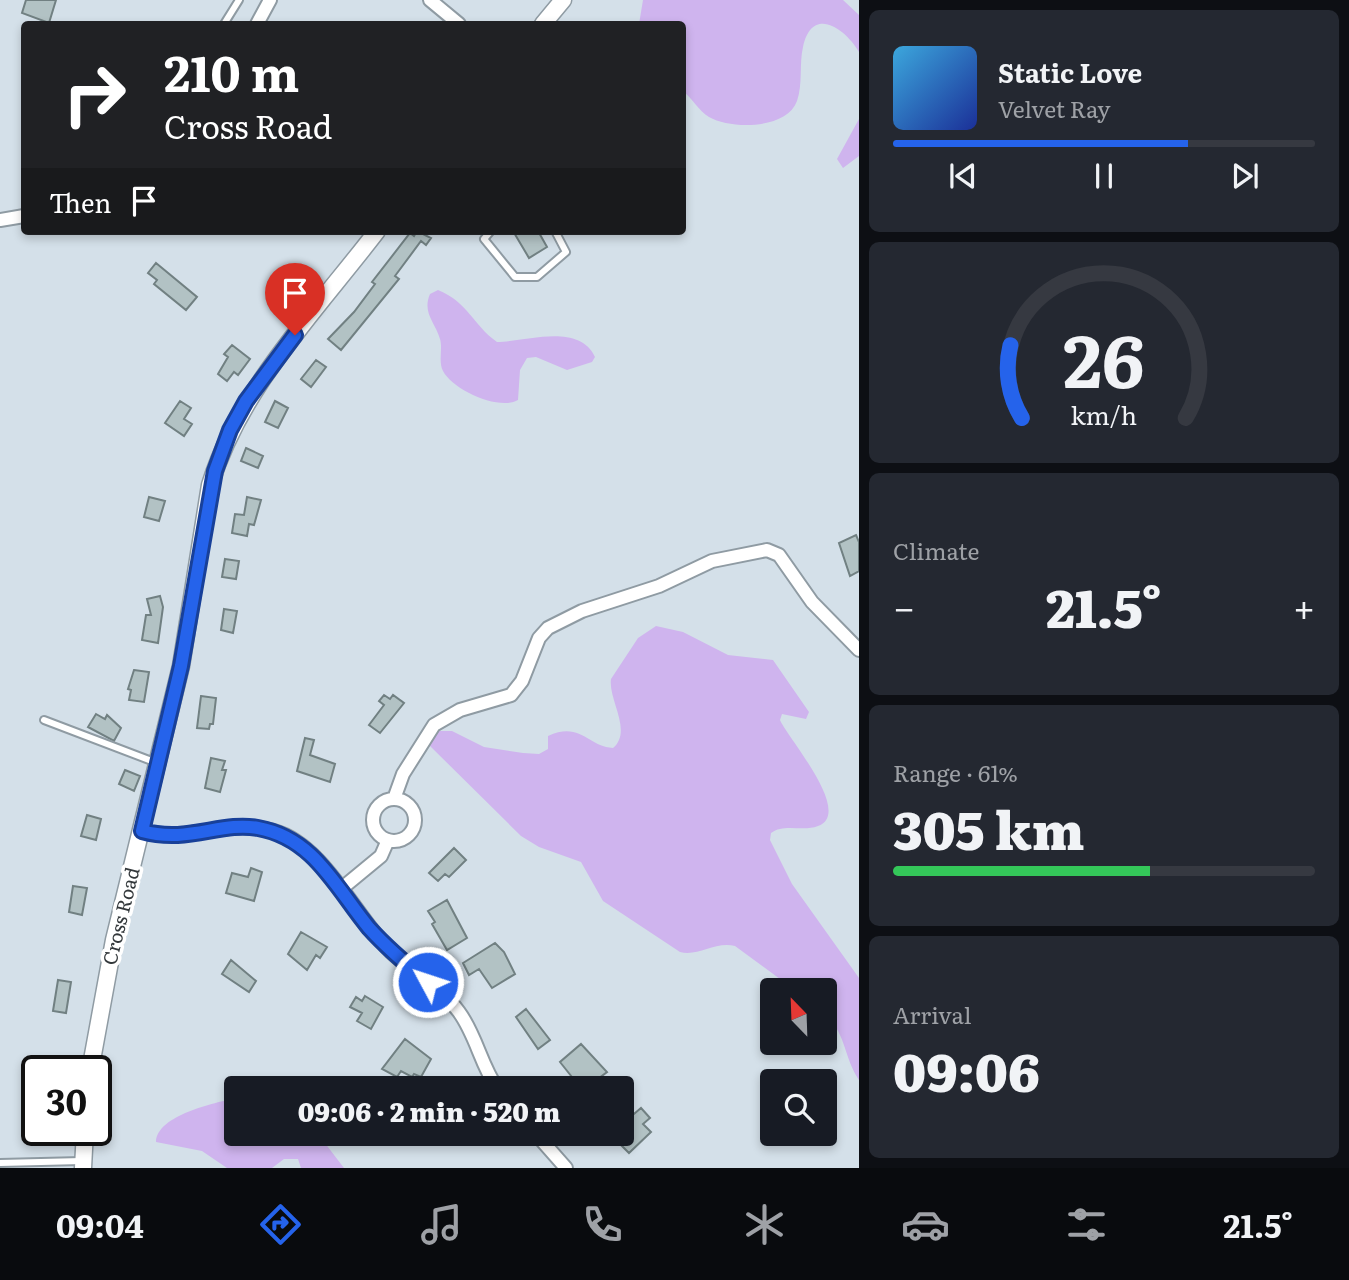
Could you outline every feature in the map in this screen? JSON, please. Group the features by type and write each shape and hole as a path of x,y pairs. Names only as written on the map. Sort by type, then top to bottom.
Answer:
{"street":[{"path":"259,21 271,0"},
{"path":"430,0 455,21"},
{"path":"546,21 563,0"},
{"path":"0,220 21,216"},
{"name":"Cross Road","path":"93,1055 114,940 181,666 211,485 219,457 253,390 374,235"},
{"path":"394,799 403,774 434,725 460,710 511,695 522,681 539,638 548,628 582,611 659,586 712,561 767,550 779,555 812,602 859,650"},
{"path":"394,799 408,804 415,824 402,840 387,840 377,832 373,820 382,803 394,799"},
{"path":"142,831 163,837 252,826 273,830 297,841 341,889 368,927 458,1012 491,1076"},
{"path":"341,889 382,856 387,840"},
{"path":"83,1164 84,1146"},
{"path":"544,1146 566,1168"}],"lane":[{"path":"227,21 239,0"},
{"path":"488,235 484,239 515,277 537,277 566,253 557,235"},
{"path":"44,720 159,764"},
{"path":"0,1163 83,1164"}],"shaded area":[{"path":"643,0 843,0 859,15 859,52 838,29 821,24 814,27 807,34 803,47 799,94 791,110 771,122 731,124 709,117 686,94 686,21 640,21"},
{"path":"859,119 859,156 843,168 837,159"},
{"path":"438,290 464,307 497,342 564,337 587,346 595,357 592,362 567,370 536,357 527,358 520,370 518,400 500,403 477,397 456,385 443,371 440,339 427,307 430,294"},
{"path":"656,626 683,632 728,655 773,660 809,712 806,719 782,714 780,720 824,791 828,806 827,818 812,828 776,830 771,833 770,840 792,884 859,978 859,1080 837,1029 837,978 779,978 735,946 680,952 603,901 581,862 539,847 521,836 428,744 429,731 452,731 484,747 539,754 548,749 548,736 569,731 604,747 613,748 621,733 611,679 638,638"},
{"path":"224,1101 224,1146 327,1146 344,1168 301,1168 298,1159 284,1159 272,1168 227,1168 202,1151 156,1142 166,1124 202,1107"}],"building":[{"path":"26,0 56,0 50,21 22,13"},
{"path":"408,235 425,235 431,238 426,245 421,241 395,276 399,279 341,350 328,339 354,312 375,284 372,282"},
{"path":"515,235 540,235 547,247 529,258"},
{"path":"156,263 197,297 186,310 154,284 157,280 148,273"},
{"path":"232,345 250,359 238,375 234,372 227,381 218,374 228,357 224,354"},
{"path":"316,360 326,367 311,387 301,379"},
{"path":"180,401 191,408 184,419 192,424 184,436 165,423"},
{"path":"275,401 288,408 278,428 265,422"},
{"path":"246,448 263,456 258,468 241,461"},
{"path":"149,497 165,501 159,521 144,517"},
{"path":"247,497 261,500 254,525 249,524 247,536 232,533 235,514 244,515"},
{"path":"856,535 859,542 859,571 850,576 839,543"},
{"path":"225,559 239,561 236,579 222,577"},
{"path":"160,596 163,607 158,643 142,640 146,615 151,615 147,599"},
{"path":"224,609 237,611 233,633 221,630"},
{"path":"134,670 149,672 144,702 129,700 131,690 128,689"},
{"path":"384,695 390,699 393,695 404,703 380,733 369,725 384,705 379,701"},
{"path":"201,696 216,698 213,724 210,724 209,729 197,728"},
{"path":"96,714 105,719 107,715 121,728 114,741 88,727"},
{"path":"305,738 314,740 310,755 335,764 330,782 297,771"},
{"path":"211,758 225,761 222,770 226,770 220,792 205,788"},
{"path":"125,770 140,776 134,791 119,784"},
{"path":"87,815 101,819 96,840 81,836"},
{"path":"454,848 466,860 449,877 445,874 438,881 429,873"},
{"path":"251,868 262,872 254,901 226,893 232,873 248,877"},
{"path":"73,886 87,888 82,915 69,912"},
{"path":"447,900 467,938 447,950 428,911"},
{"path":"301,932 327,947 320,958 316,955 307,970 288,954"},
{"path":"495,943 504,952 515,974 492,988 479,969 469,975 463,963"},
{"path":"231,960 256,981 249,992 222,974"},
{"path":"58,980 71,982 66,1013 53,1011"},
{"path":"365,996 383,1007 371,1029 357,1021 362,1013 350,1007 356,997 362,1001"},
{"path":"526,1009 550,1040 538,1049 516,1017"},
{"path":"405,1039 431,1059 422,1076 410,1076 401,1071 395,1076 382,1069"},
{"path":"581,1044 607,1072 602,1076 571,1076 560,1062"},
{"path":"641,1108 650,1118 643,1124 651,1132 629,1153 622,1146 634,1146 634,1114"}],"route":[{"path":"295,335 246,401 219,457 211,485 181,666 142,831 163,837 191,836 252,826 287,835 317,861 368,927 393,953 428,982"}]}
